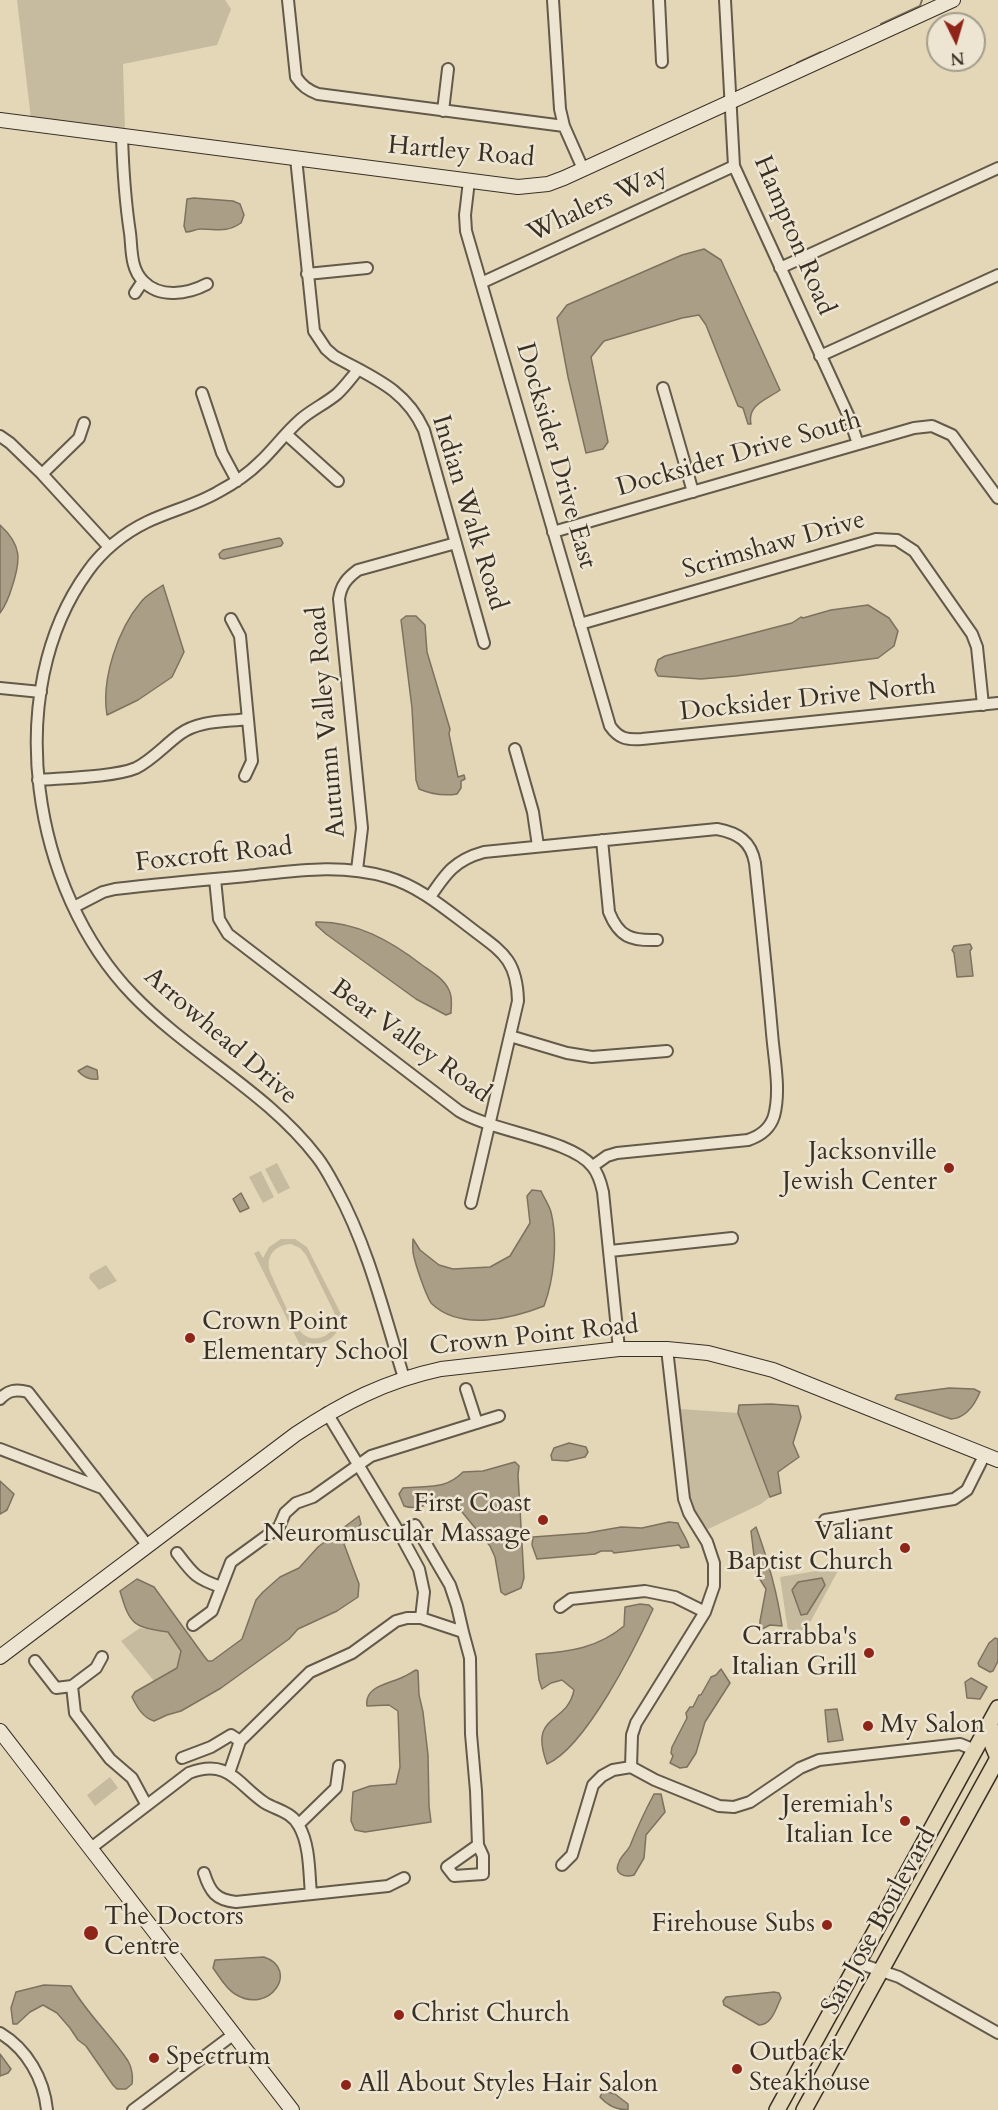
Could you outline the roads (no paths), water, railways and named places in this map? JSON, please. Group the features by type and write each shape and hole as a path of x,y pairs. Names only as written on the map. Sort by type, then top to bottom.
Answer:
{"main road":[{"name":"San Jose Boulevard","path":"777,2110 998,1708"},
{"path":"990,1723 993,1746 998,1758"},
{"path":"975,1750 981,1757 984,1783"},
{"name":"San Jose Boulevard","path":"804,2110 998,1758"}],"street":[{"path":"288,0 296,77 305,88 318,94 564,126"},
{"path":"554,0 560,109 564,126 584,169"},
{"path":"658,0 662,62"},
{"name":"Hampton Road","path":"725,0 734,166 849,417 858,444"},
{"name":"Hartley Road","path":"0,120 518,187 534,186 548,184 584,169 933,4 953,0"},
{"path":"442,111 448,69"},
{"path":"122,136 122,171 126,213 135,269 143,281 158,290 171,293 193,291 207,284"},
{"name":"Indian Walk Road","path":"296,158 312,320 318,339 334,356 391,387 402,396 418,417 484,643"},
{"name":"Whalers Way","path":"481,283 734,166"},
{"path":"780,268 998,168"},
{"name":"Docksider Drive East","path":"469,180 465,224 481,283 610,726 615,734 622,738"},
{"path":"307,274 367,268"},
{"path":"820,356 998,275"},
{"path":"135,293 143,281"},
{"name":"Arrowhead Drive","path":"358,370 335,396 307,414 260,462 237,481 215,494 148,521 109,547 91,566 61,616 49,651 41,692 37,731 38,780 49,847 62,883 96,947 131,994 247,1087 317,1157 353,1220 369,1261 404,1378"},
{"path":"663,388 693,492"},
{"path":"202,393 222,453 237,481"},
{"path":"42,474 79,438 84,423"},
{"name":"Docksider Drive South","path":"553,532 914,428 932,426 952,435 998,498"},
{"path":"286,434 338,481"},
{"path":"0,436 42,474 109,547"},
{"name":"Scrimshaw Drive","path":"580,624 876,539 897,540 914,551 975,640 983,705"},
{"name":"Autumn Valley Road","path":"357,870 362,828 339,599 341,587 358,570 456,543"},
{"path":"231,619 240,636 252,761 245,776"},
{"path":"0,688 41,692"},
{"name":"Docksider Drive North","path":"622,738 642,739 998,703"},
{"path":"38,780 122,772 147,761 181,733 193,727 248,719"},
{"path":"515,748 533,812 538,846"},
{"path":"430,897 448,871 469,856 484,852 717,829 740,836 749,845 755,863 776,1080 773,1117 765,1131 758,1137 748,1140 617,1153 607,1156 593,1166 600,1179 603,1192 620,1349"},
{"path":"602,840 609,912 613,923 630,938 657,940"},
{"name":"Foxcroft Road","path":"74,907 115,889 320,868 357,870 389,877 430,897 503,953 510,962 518,985 519,1001 471,1203"},
{"name":"Bear Valley Road","path":"215,879 219,919 228,934 459,1112 489,1126 568,1149 593,1166"},
{"path":"510,1036 567,1053 592,1057 668,1051"},
{"path":"610,1251 732,1238"},
{"name":"Crown Point Road","path":"0,1657 327,1413 357,1396 404,1378 433,1370 620,1349 667,1349 708,1353 773,1370 998,1460"},
{"path":"631,1767 632,1735 636,1723 705,1612 714,1586 714,1563 707,1542 689,1513 684,1499 667,1349"},
{"path":"466,1389 477,1423"},
{"path":"0,1399 9,1391 28,1392 148,1546"},
{"path":"327,1413 419,1569 424,1592 421,1618"},
{"path":"193,1625 212,1611 231,1562 279,1527 285,1513 296,1503 313,1497 371,1456 499,1416"},
{"path":"0,1449 102,1488"},
{"path":"825,1520 954,1499 967,1490 985,1454"},
{"path":"400,1534 415,1525 450,1585 457,1606 470,1658 471,1734 478,1845"},
{"path":"177,1552 194,1575 221,1587"},
{"path":"560,1607 572,1599 645,1591 675,1597 705,1612"},
{"path":"230,1773 240,1741 310,1672 352,1653 396,1622 407,1618 421,1618 463,1632"},
{"path":"35,1661 56,1688 72,1686 96,1668 102,1657"},
{"path":"72,1686 75,1713 110,1759 132,1778 146,1804"},
{"path":"0,1731 292,2110"},
{"path":"182,1758 211,1747 231,1734 240,1741"},
{"path":"562,1865 572,1855 593,1785 613,1770 631,1767 655,1780 718,1806 734,1807 750,1802 800,1768 819,1760 960,1744 975,1750"},
{"path":"299,1824 336,1788 339,1766"},
{"path":"91,1848 189,1773 207,1769 230,1773 257,1797 286,1812 299,1824 306,1848 311,1894"},
{"path":"204,1873 209,1888 217,1896 227,1901 237,1902 388,1886 404,1878"},
{"path":"858,1963 899,1977 998,2033"},
{"path":"0,2033 18,2047 37,2073 46,2095 47,2110"},
{"path":"133,2110 234,2034"}],"waterway":[{"path":"881,24 920,6 922,0"},
{"path":"797,63 821,52"},
{"path":"777,73 791,66"},
{"path":"748,86 757,83"}],"place":[{"name":"Jacksonville Jewish Center","path":"949,1168"},
{"name":"Crown Point Elementary School","path":"190,1338"},
{"name":"First Coast Neuromuscular Massage","path":"543,1520"},
{"name":"Valiant Baptist Church","path":"905,1548"},
{"name":"Carrabba's Italian Grill","path":"869,1653"},
{"name":"My Salon","path":"868,1726"},
{"name":"Jeremiah's Italian Ice","path":"905,1821"},
{"name":"Firehouse Subs","path":"827,1925"},
{"name":"The Doctors Centre","path":"91,1933"},
{"name":"Christ Church","path":"399,2015"},
{"name":"Spectrum","path":"154,2058"},
{"name":"Outback Steakhouse","path":"737,2069"},
{"name":"All About Styles Hair Salon","path":"346,2085"}]}
